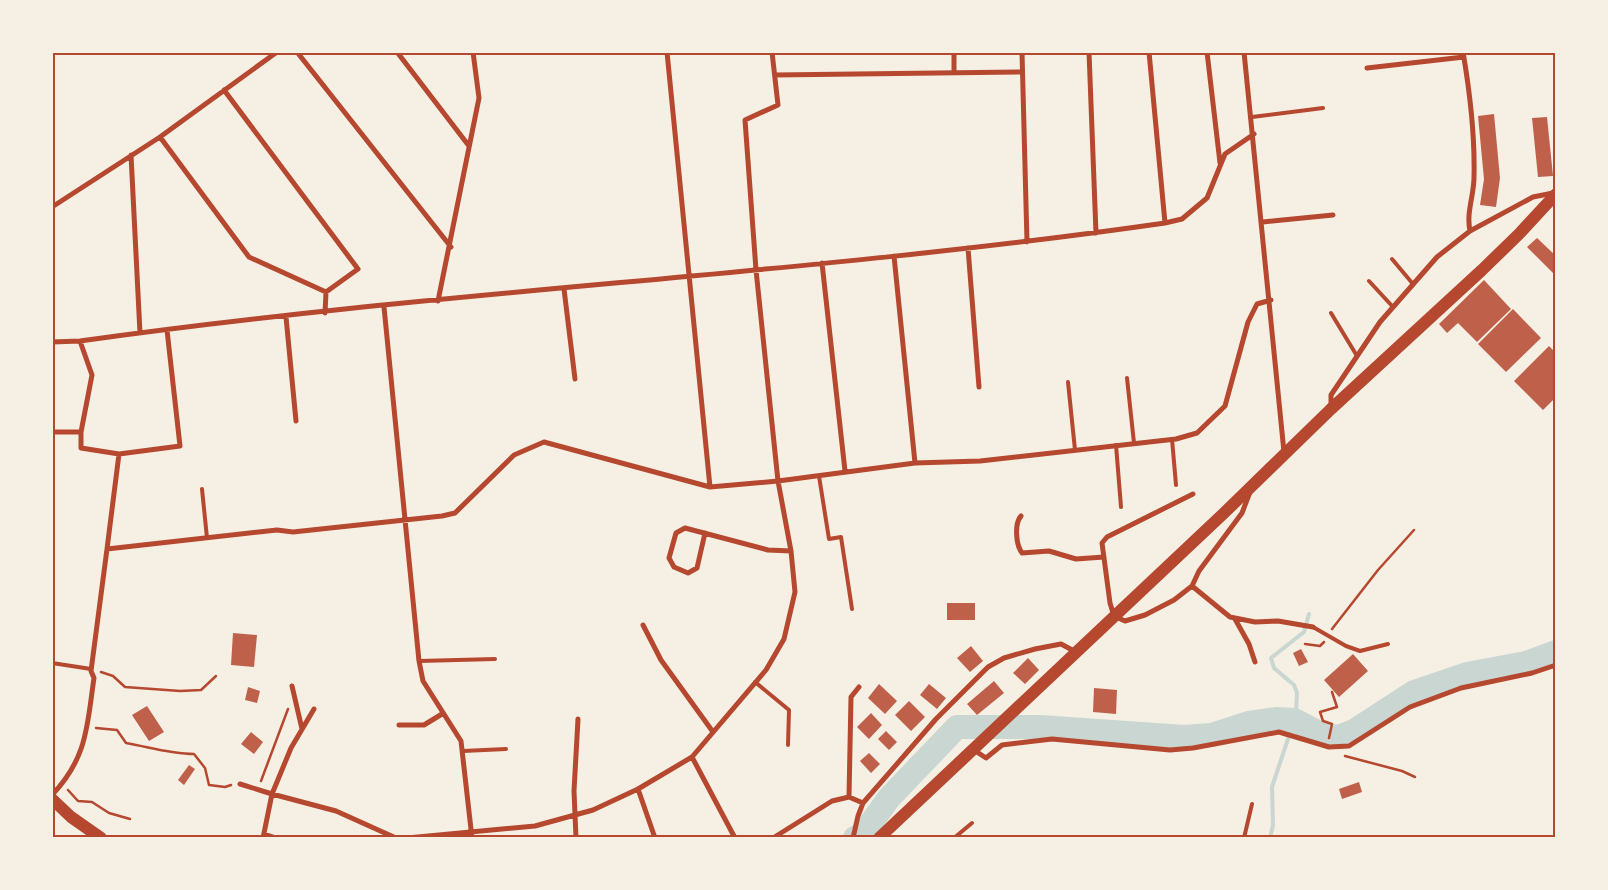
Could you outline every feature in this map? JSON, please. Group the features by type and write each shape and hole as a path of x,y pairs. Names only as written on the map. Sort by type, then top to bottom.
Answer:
{"main road":[{"path":"879,838 1284,454 1482,270 1556,194"},
{"path":"52,797 71,817 101,838"}],"street":[{"path":"52,207 160,137 277,52"},
{"path":"297,52 451,247"},
{"path":"397,52 469,146"},
{"path":"438,301 451,247 479,98 473,52"},
{"path":"666,52 710,487"},
{"path":"407,838 472,835 535,826 593,810 638,789 692,757 766,670 784,639 795,592 792,551 778,481 756,270 745,120 778,105 772,52"},
{"path":"954,52 954,73"},
{"path":"1022,52 1021,72 1027,242"},
{"path":"1089,52 1096,233"},
{"path":"1149,52 1165,223"},
{"path":"1207,52 1220,163"},
{"path":"1244,52 1263,222 1284,454"},
{"path":"1367,68 1464,55 1473,134 1474,179 1468,209 1470,231"},
{"path":"774,75 1021,72"},
{"path":"224,90 358,269 326,292"},
{"path":"52,342 80,341 384,306 1027,242 1165,223 1182,218 1206,198 1225,154 1254,134"},
{"path":"160,137 249,257 326,292"},
{"path":"131,156 140,333"},
{"path":"1332,409 1331,395 1393,307 1437,256 1470,231 1533,197 1556,194"},
{"path":"1263,222 1333,215"},
{"path":"968,248 979,387"},
{"path":"894,256 915,463"},
{"path":"822,263 845,472"},
{"path":"564,289 575,379"},
{"path":"325,313 326,292"},
{"path":"106,549 277,530 293,532 455,513 514,455 544,442 710,487 778,481 915,463 980,460 1172,439 1197,433 1225,406 1248,322 1257,304 1270,300"},
{"path":"384,306 419,661 423,681 460,741 463,751 472,835"},
{"path":"286,317 296,421"},
{"path":"80,341 92,375 81,432 81,448 120,454 180,446 167,330"},
{"path":"52,432 81,432"},
{"path":"52,797 81,753 87,727 94,678 91,670 120,454"},
{"path":"1193,494 1107,537 1102,543 1110,603 1114,616 1125,620 1145,615 1174,600 1192,586 1199,571 1242,513 1249,500 1250,488"},
{"path":"1021,516 1017,525 1018,548 1022,553 1049,551 1076,559 1104,557"},
{"path":"706,533 697,568 688,573 674,567 669,558 676,533 685,528 706,533 768,550 792,551"},
{"path":"1192,586 1230,618 1278,621 1313,627"},
{"path":"1235,619 1249,644 1255,662"},
{"path":"643,625 661,660 713,732"},
{"path":"853,838 864,803 936,718 988,667 1004,658 1060,644 1076,652"},
{"path":"976,748 986,758 1002,745 1052,739 1170,750 1285,733 1328,747 1349,746 1410,707 1462,688 1532,674 1556,665"},
{"path":"292,686 302,729"},
{"path":"849,797 851,697 859,687"},
{"path":"276,838 264,836 272,794 291,748 314,709"},
{"path":"398,724 424,725 442,714"},
{"path":"576,838 574,816 578,719"},
{"path":"692,757 735,838"},
{"path":"240,784 336,811 396,838"},
{"path":"638,789 655,838"},
{"path":"773,838 832,801 849,797 864,803"}],"lane":[{"path":"1252,117 1323,108"},
{"path":"1392,259 1413,284"},
{"path":"1369,281 1393,307"},
{"path":"1331,313 1358,356"},
{"path":"1127,378 1134,444"},
{"path":"1068,382 1075,450"},
{"path":"1172,439 1176,485"},
{"path":"1116,446 1121,507"},
{"path":"819,476 829,539 842,537 852,609"},
{"path":"202,490 207,538"},
{"path":"1313,627 1346,646 1360,651 1388,644"},
{"path":"419,661 495,659"},
{"path":"52,663 91,670"},
{"path":"755,682 789,710 788,745"},
{"path":"463,751 506,749"},
{"path":"1244,838 1252,804"},
{"path":"954,838 972,823"}],"path":[{"path":"1305,644 1320,646 1326,641 1335,622 1414,530"},
{"path":"91,670 105,672 113,676 125,687 180,691 201,690 216,676"},
{"path":"1332,692 1337,707 1320,712 1323,721 1332,724 1328,747 1339,755 1402,771 1415,777"},
{"path":"258,790 291,701 294,699"},
{"path":"87,727 117,730 126,743 158,748 170,754 194,754 205,768 209,785 225,787 240,784"},
{"path":"62,783 78,801 92,802 109,813 130,819"}],"building":[{"path":"1494,114 1500,178 1496,207 1480,205 1484,179 1478,116"},
{"path":"1547,117 1553,176 1538,177 1532,118"},
{"path":"1537,238 1556,256 1556,276 1527,247"},
{"path":"1484,280 1511,309 1477,342 1458,323 1447,333 1439,324"},
{"path":"1513,309 1541,338 1506,372 1478,344"},
{"path":"1549,346 1556,353 1556,397 1543,410 1514,381"},
{"path":"947,603 975,603 975,620 947,620"},
{"path":"233,633 257,635 254,667 231,665"},
{"path":"971,646 983,661 970,672 957,658"},
{"path":"1301,649 1308,662 1299,666 1293,653"},
{"path":"1353,654 1368,671 1339,697 1324,680"},
{"path":"1028,658 1039,670 1025,684 1013,673"},
{"path":"994,681 1004,693 977,715 967,704"},
{"path":"879,684 897,701 885,714 868,698"},
{"path":"929,684 946,698 937,709 920,695"},
{"path":"248,687 260,691 257,703 245,700"},
{"path":"1094,688 1117,690 1116,714 1093,712"},
{"path":"909,701 925,717 911,731 895,715"},
{"path":"147,706 164,732 149,741 132,715"},
{"path":"871,713 882,725 869,739 857,727"},
{"path":"886,731 897,742 889,750 878,739"},
{"path":"251,732 263,742 254,754 241,744"},
{"path":"869,753 880,764 871,773 860,761"},
{"path":"189,765 195,769 184,785 178,780"},
{"path":"1359,782 1362,792 1342,799 1339,789"}],"waterway":[{"path":"1270,838 1273,825 1272,787 1296,713 1297,693 1294,685 1274,668 1271,658 1304,632 1309,614"},
{"path":"855,838 863,834 889,798 957,727 1040,727 1184,737 1212,735 1249,723 1277,719 1294,720 1321,734 1339,737 1354,731 1414,692 1467,674 1526,663 1556,652"}]}
